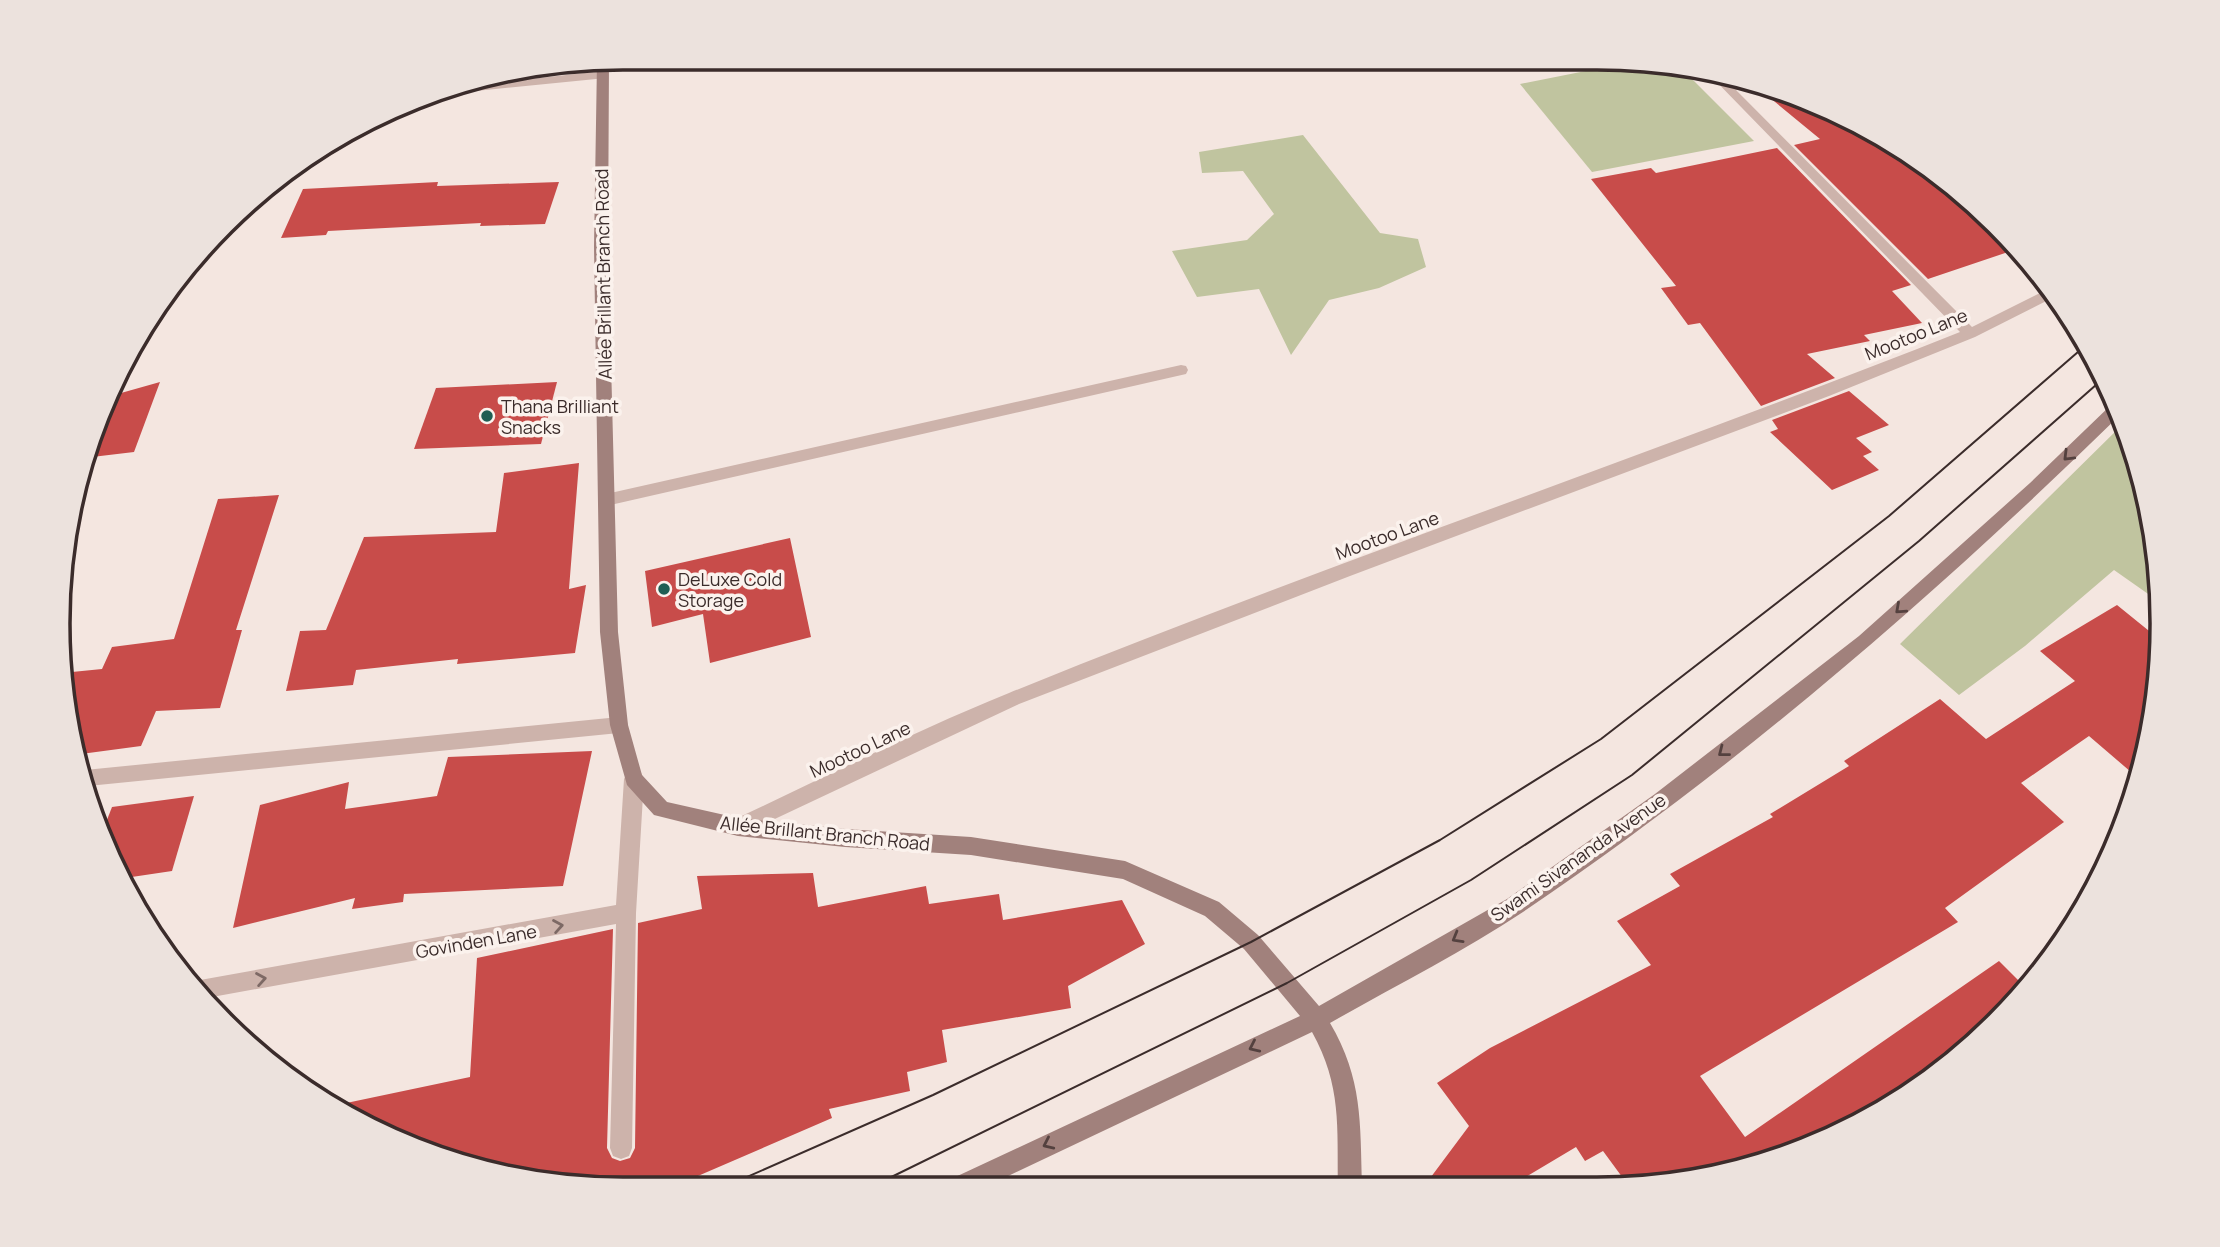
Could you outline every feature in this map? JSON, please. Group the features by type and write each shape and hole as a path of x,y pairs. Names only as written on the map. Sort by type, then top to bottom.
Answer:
{"street":[{"name":"Allée Brillant Branch Road","path":"602,71 601,246 609,632 619,725 634,779 661,809 738,827 845,838 971,846 1125,870 1212,909 1251,942 1316,1019 1334,1050 1348,1098 1350,1177"},
{"path":"533,78 564,74"},
{"path":"1725,86 1970,334"},
{"path":"1727,88 1731,87"},
{"name":"Mootoo Lane","path":"738,827 1013,699 1970,334 2043,297"},
{"path":"606,500 1181,370"},
{"name":"Swami Sivananda Avenue","path":"980,1177 1316,1019 1514,906 1662,800 1865,640 2036,487 2109,415"},
{"path":"92,777 619,725"},
{"path":"621,1148 626,913 634,779"},
{"name":"Govinden Lane","path":"207,988 626,913"}],"green space":[{"path":"1591,70 1633,71 1692,79 1754,141 1592,172 1520,84"},
{"path":"1303,135 1380,233 1418,239 1426,267 1379,288 1329,300 1291,355 1259,289 1197,297 1172,251 1247,240 1274,214 1243,171 1202,173 1199,152"},
{"path":"2115,431 2139,516 2149,595 2114,570 2025,646 1959,695 1900,644"}],"building":[{"path":"1770,98 1841,127 1904,163 1961,207 2007,252 1928,279 1794,145 1820,139"},
{"path":"1777,148 1911,285 1892,291 1922,323 1864,335 1870,341 1807,354 1835,378 1761,406 1700,323 1688,325 1661,288 1676,286 1591,179 1651,168 1656,173"},
{"path":"438,182 437,186 559,182 545,224 480,226 481,223 328,231 326,235 281,238 303,189"},
{"path":"160,382 134,452 96,457 112,412 121,393"},
{"name":"Thana Brilliant Snacks","path":"557,382 541,444 414,449 436,388"},
{"path":"1849,391 1889,425 1856,438 1872,452 1863,456 1879,470 1832,490 1770,432 1778,429 1772,420"},
{"path":"579,463 569,589 586,585 575,653 457,664 458,659 356,670 353,685 286,691 300,631 326,630 364,537 496,532 504,473"},
{"path":"279,495 236,630 242,630 220,708 156,711 141,746 86,753 72,672 102,669 112,647 174,639 218,499"},
{"path":"790,538 811,637 710,663 703,614 652,627 645,571"},
{"path":"2117,605 2150,632 2145,696 2130,771 2089,736 2021,783 2064,822 1945,908 1958,922 1700,1076 1745,1137 1999,961 2019,981 1961,1040 1904,1084 1873,1103 1808,1135 1740,1158 1669,1172 1622,1176 1603,1151 1585,1161 1576,1147 1525,1177 1431,1177 1469,1126 1437,1083 1490,1048 1651,965 1617,921 1680,886 1670,874 1773,817 1770,814 1849,766 1844,761 1940,699 1986,739 2075,681 2040,651"},
{"path":"592,751 563,886 404,894 403,902 352,909 355,898 233,928 260,805 349,782 345,809 437,796 448,757"},
{"path":"194,796 172,871 132,877 107,821 112,807"},
{"path":"813,873 818,907 926,886 929,904 999,894 1003,920 1122,900 1145,944 1068,986 1071,1008 942,1030 947,1062 907,1072 910,1091 829,1109 832,1118 695,1177 587,1176 516,1166 446,1148 379,1120 347,1103 470,1077 477,958 613,929 607,1148 612,1158 620,1161 630,1158 635,1148 638,923 702,909 697,876"}],"tram line":[{"path":"747,1177 933,1095 1251,942 1440,840 1601,739 1889,516 2078,352"},
{"path":"891,1177 1287,983 1471,880 1632,775 1919,541 2096,385"}],"place":[{"name":"Thana Brilliant Snacks","path":"487,416"},
{"name":"DeLuxe Cold Storage","path":"664,589"}]}
